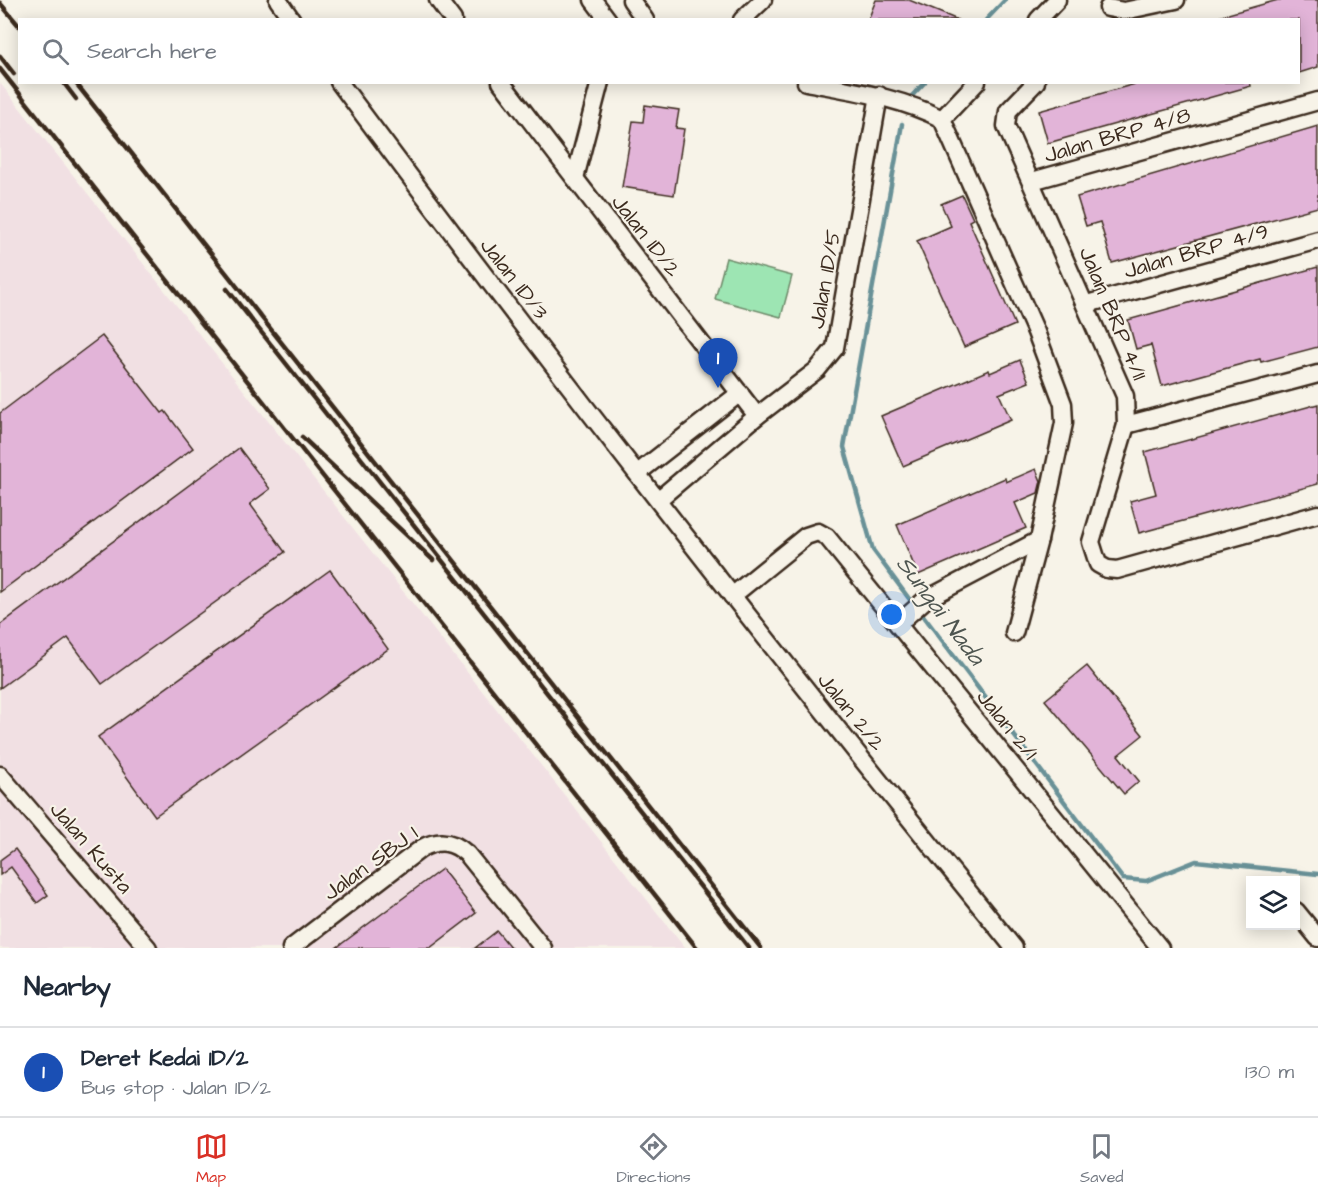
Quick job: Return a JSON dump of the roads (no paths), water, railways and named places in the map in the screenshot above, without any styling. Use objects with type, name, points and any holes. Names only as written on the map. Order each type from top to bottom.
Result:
[{"type":"street","points":[[278,0],[291,18]]},
{"type":"street","points":[[438,0],[452,18]]},
{"type":"street","points":[[594,0],[607,18]]},
{"type":"street","points":[[631,0],[644,18]]},
{"type":"street","points":[[744,18],[763,0]]},
{"type":"street","points":[[1040,18],[1057,0]]},
{"type":"street","points":[[1106,9],[1124,11],[1176,0]]},
{"type":"street","name":"Jalan 1D/3","points":[[340,84],[492,286],[659,499]]},
{"type":"street","name":"Jalan 1D/2","points":[[503,84],[757,416]]},
{"type":"street","points":[[575,178],[599,84]]},
{"type":"street","points":[[816,84],[879,96],[915,106],[942,119],[1036,332],[1063,404],[1064,423],[1039,540],[1014,633]]},
{"type":"street","points":[[942,119],[975,84]]},
{"type":"street","name":"Jalan BRP 4/11","points":[[1034,84],[1008,111],[1006,126],[1087,304],[1125,396],[1126,425],[1091,542],[1098,564],[1107,569],[1118,570],[1318,514]]},
{"type":"street","name":"Jalan 1D/5","points":[[659,499],[757,416],[817,370],[835,348],[879,96]]},
{"type":"street","name":"Jalan BRP 4/8","points":[[1032,181],[1318,101]]},
{"type":"street","name":"Jalan BRP 4/9","points":[[1087,304],[1318,240]]},
{"type":"street","points":[[1126,425],[1318,374]]},
{"type":"street","points":[[639,472],[740,393]]},
{"type":"street","name":"Jalan 2/2","points":[[659,499],[732,596],[1014,948]]},
{"type":"street","name":"Jalan 2/1","points":[[732,596],[806,536],[818,532],[828,537],[904,618],[1160,948]]},
{"type":"street","points":[[904,618],[925,600],[1039,540]]},
{"type":"street","name":"Jalan Kusta","points":[[0,775],[148,948]]},
{"type":"street","name":"Jalan SBJ 1","points":[[291,948],[422,848],[441,842],[460,847],[467,854],[543,948]]},
{"type":"street","points":[[1300,916],[1318,938]]},
{"type":"waterway","name":"Sungai Nada","points":[[988,18],[1005,0]]},
{"type":"waterway","name":"Sungai Nada","points":[[908,100],[923,84]]},
{"type":"waterway","name":"Sungai Nada","points":[[902,124],[844,447],[873,550],[913,604]]},
{"type":"waterway","name":"Sungai Nada","points":[[919,610],[1123,879],[1146,881],[1196,861],[1318,874]]},
{"type":"railway","points":[[0,3],[18,25]]},
{"type":"railway","points":[[0,56],[14,74]]},
{"type":"railway","points":[[0,69],[697,948]]},
{"type":"railway","points":[[65,84],[76,99]]},
{"type":"railway","points":[[77,84],[761,948]]},
{"type":"railway","points":[[227,289],[749,948]]},
{"type":"railway","points":[[302,437],[433,560]]},
{"type":"place","name":"Deret Kedai 1D/2","points":[[718,388]]}]
